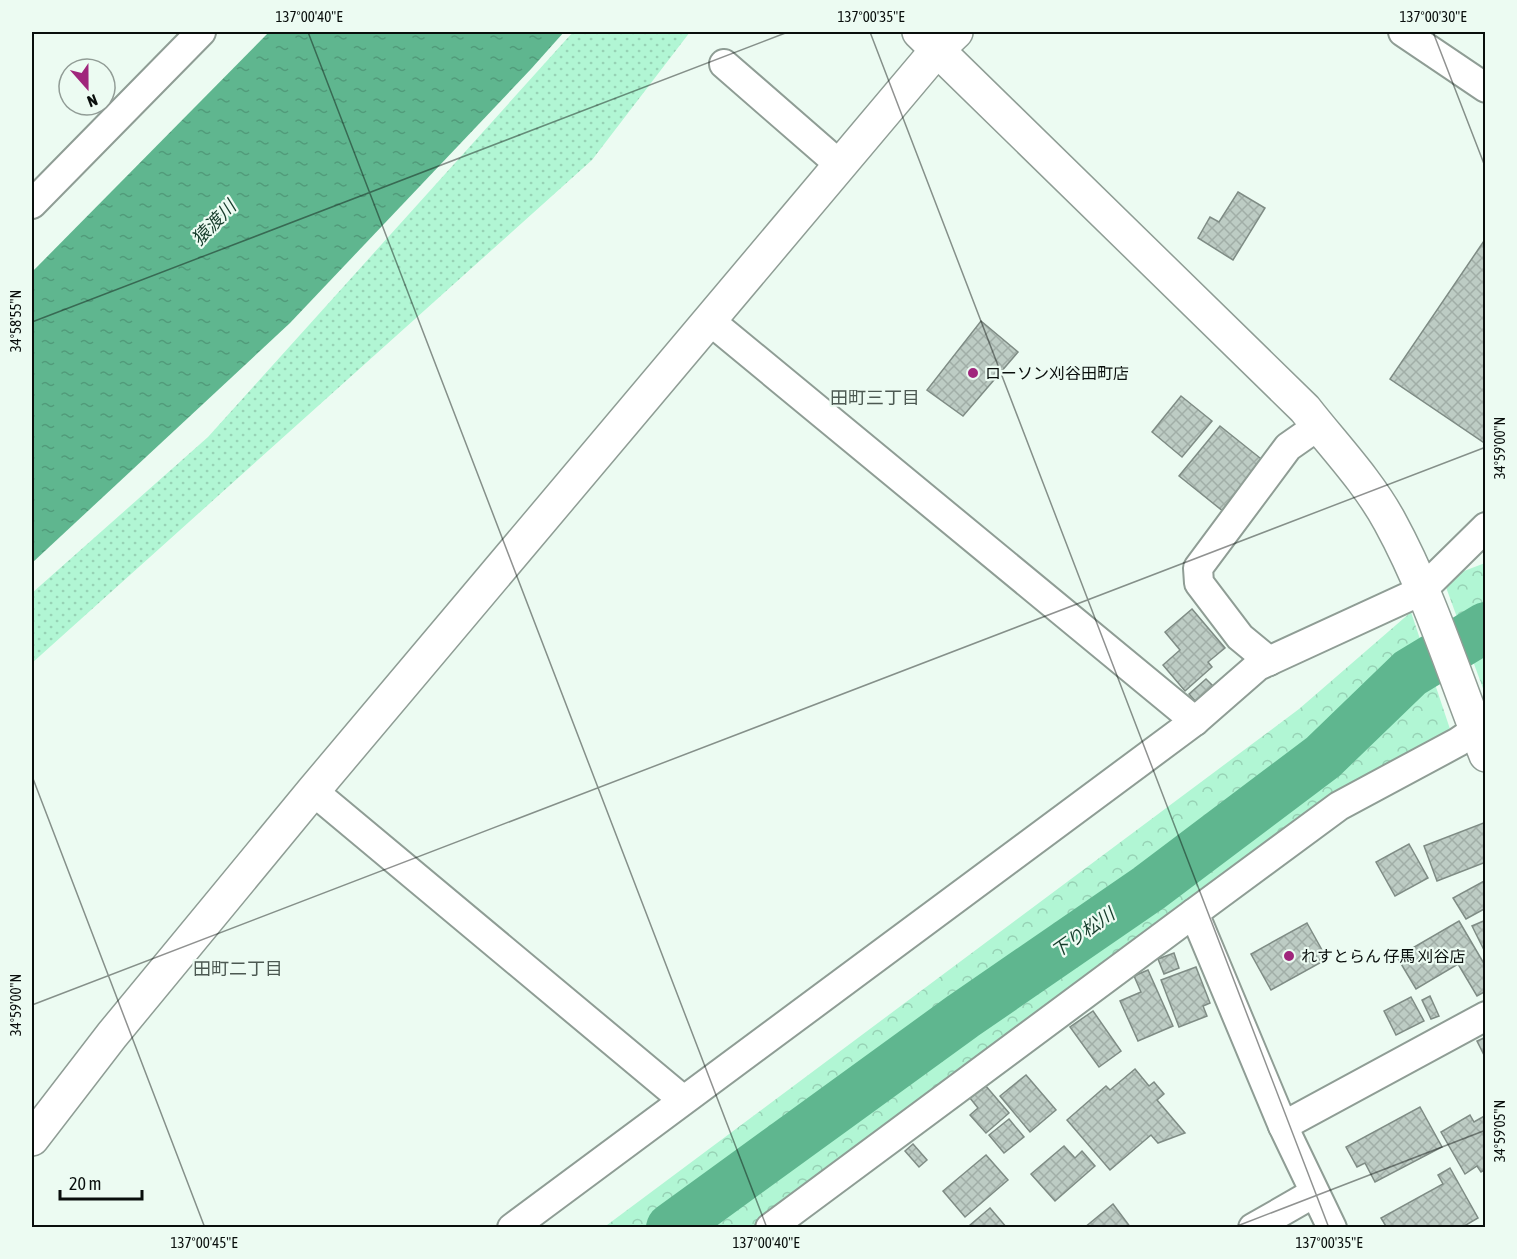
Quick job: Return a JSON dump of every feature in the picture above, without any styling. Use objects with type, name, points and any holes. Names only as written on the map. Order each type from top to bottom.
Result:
[{"type":"street","points":[[32,204],[201,32]]},
{"type":"street","points":[[1403,32],[1485,88]]},
{"type":"street","points":[[32,1139],[112,1035],[313,791],[840,165],[937,38],[1305,409],[1390,521],[1482,737],[1339,806],[770,1227]]},
{"type":"street","points":[[724,64],[840,165]]},
{"type":"street","points":[[709,320],[1195,721]]},
{"type":"street","points":[[1269,661],[1233,628],[1199,583],[1198,568],[1288,447],[1318,426]]},
{"type":"street","points":[[512,1227],[1195,721],[1258,666],[1423,596],[1485,527]]},
{"type":"street","points":[[313,791],[682,1099]]},
{"type":"street","points":[[1194,913],[1283,1126],[1332,1227]]},
{"type":"street","points":[[1283,1126],[1485,1016]]},
{"type":"street","points":[[1253,1227],[1314,1193]]},
{"type":"green space","points":[[573,32],[690,32],[592,160],[32,663],[32,593],[208,437]]},
{"type":"green space","points":[[1485,563],[1485,694],[1443,579]]},
{"type":"green space","points":[[1411,612],[1454,741],[770,1227],[603,1228],[1299,709]]},
{"type":"water","name":"猿渡川","points":[[269,32],[564,32],[290,323],[32,563],[32,272]]},
{"type":"building","points":[[1238,192],[1265,208],[1233,260],[1198,238],[1210,217],[1219,222]]},
{"type":"building","points":[[1486,238],[1486,444],[1390,379]]},
{"type":"building","points":[[981,321],[1018,352],[963,416],[927,390]]},
{"type":"building","points":[[1181,396],[1212,421],[1182,457],[1152,432]]},
{"type":"building","points":[[1220,426],[1265,462],[1224,512],[1179,476]]},
{"type":"building","points":[[1192,609],[1225,648],[1208,662],[1212,667],[1185,691],[1163,665],[1180,650],[1165,632]]},
{"type":"building","points":[[1206,679],[1214,687],[1196,702],[1189,694]]},
{"type":"building","points":[[1486,822],[1486,862],[1437,881],[1424,846]]},
{"type":"building","points":[[1409,844],[1428,878],[1395,896],[1376,862]]},
{"type":"building","points":[[1486,880],[1486,908],[1466,919],[1453,898]]},
{"type":"building","points":[[1486,920],[1486,954],[1472,926]]},
{"type":"building","points":[[1459,921],[1486,967],[1486,991],[1477,996],[1458,964],[1416,989],[1397,957]]},
{"type":"building","name":"れすとらん 仔馬 刈谷店","points":[[1307,923],[1327,959],[1271,990],[1251,954]]},
{"type":"building","points":[[1174,953],[1179,968],[1164,974],[1158,959]]},
{"type":"building","points":[[1196,967],[1210,1003],[1203,1006],[1207,1016],[1179,1027],[1161,980]]},
{"type":"building","points":[[1148,970],[1173,1026],[1138,1041],[1120,1001],[1141,992],[1134,976]]},
{"type":"building","points":[[1430,996],[1439,1016],[1431,1019],[1422,1000]]},
{"type":"building","points":[[1411,997],[1424,1021],[1396,1035],[1384,1011]]},
{"type":"building","points":[[1093,1011],[1121,1051],[1099,1067],[1070,1027]]},
{"type":"building","points":[[1486,1037],[1486,1059],[1477,1041]]},
{"type":"building","points":[[1135,1069],[1149,1086],[1154,1082],[1164,1094],[1157,1100],[1185,1133],[1158,1143],[1151,1135],[1110,1170],[1067,1120],[1106,1086],[1110,1090]]},
{"type":"building","points":[[1026,1075],[1056,1110],[1030,1132],[1000,1096]]},
{"type":"building","points":[[985,1085],[1009,1113],[986,1133],[970,1115],[978,1108],[970,1098]]},
{"type":"building","points":[[1420,1107],[1442,1147],[1375,1182],[1365,1163],[1357,1167],[1346,1147]]},
{"type":"building","points":[[1470,1115],[1474,1122],[1486,1115],[1486,1169],[1481,1172],[1477,1166],[1465,1174],[1441,1132]]},
{"type":"building","points":[[1009,1119],[1024,1137],[1004,1153],[989,1135]]},
{"type":"building","points":[[913,1144],[927,1160],[919,1167],[905,1151]]},
{"type":"building","points":[[1064,1146],[1075,1158],[1082,1151],[1095,1166],[1055,1201],[1031,1174]]},
{"type":"building","points":[[986,1155],[1008,1180],[965,1217],[943,1191]]},
{"type":"building","points":[[1450,1168],[1478,1218],[1461,1228],[1387,1228],[1381,1218],[1443,1184],[1438,1175]]},
{"type":"building","points":[[1113,1204],[1131,1228],[1084,1228]]},
{"type":"building","points":[[990,1208],[1007,1228],[970,1228],[969,1226]]},
{"type":"waterway","name":"下り松川","points":[[671,1228],[963,1016],[1149,888],[1323,757],[1410,673],[1486,627]]},
{"type":"place","name":"ローソン刈谷田町店","points":[[973,373]]},
{"type":"place","name":"れすとらん 仔馬 刈谷店","points":[[1289,956]]},
{"type":"district","name":"田町三丁目","points":[[875,398]]},
{"type":"district","name":"田町二丁目","points":[[238,969]]}]
